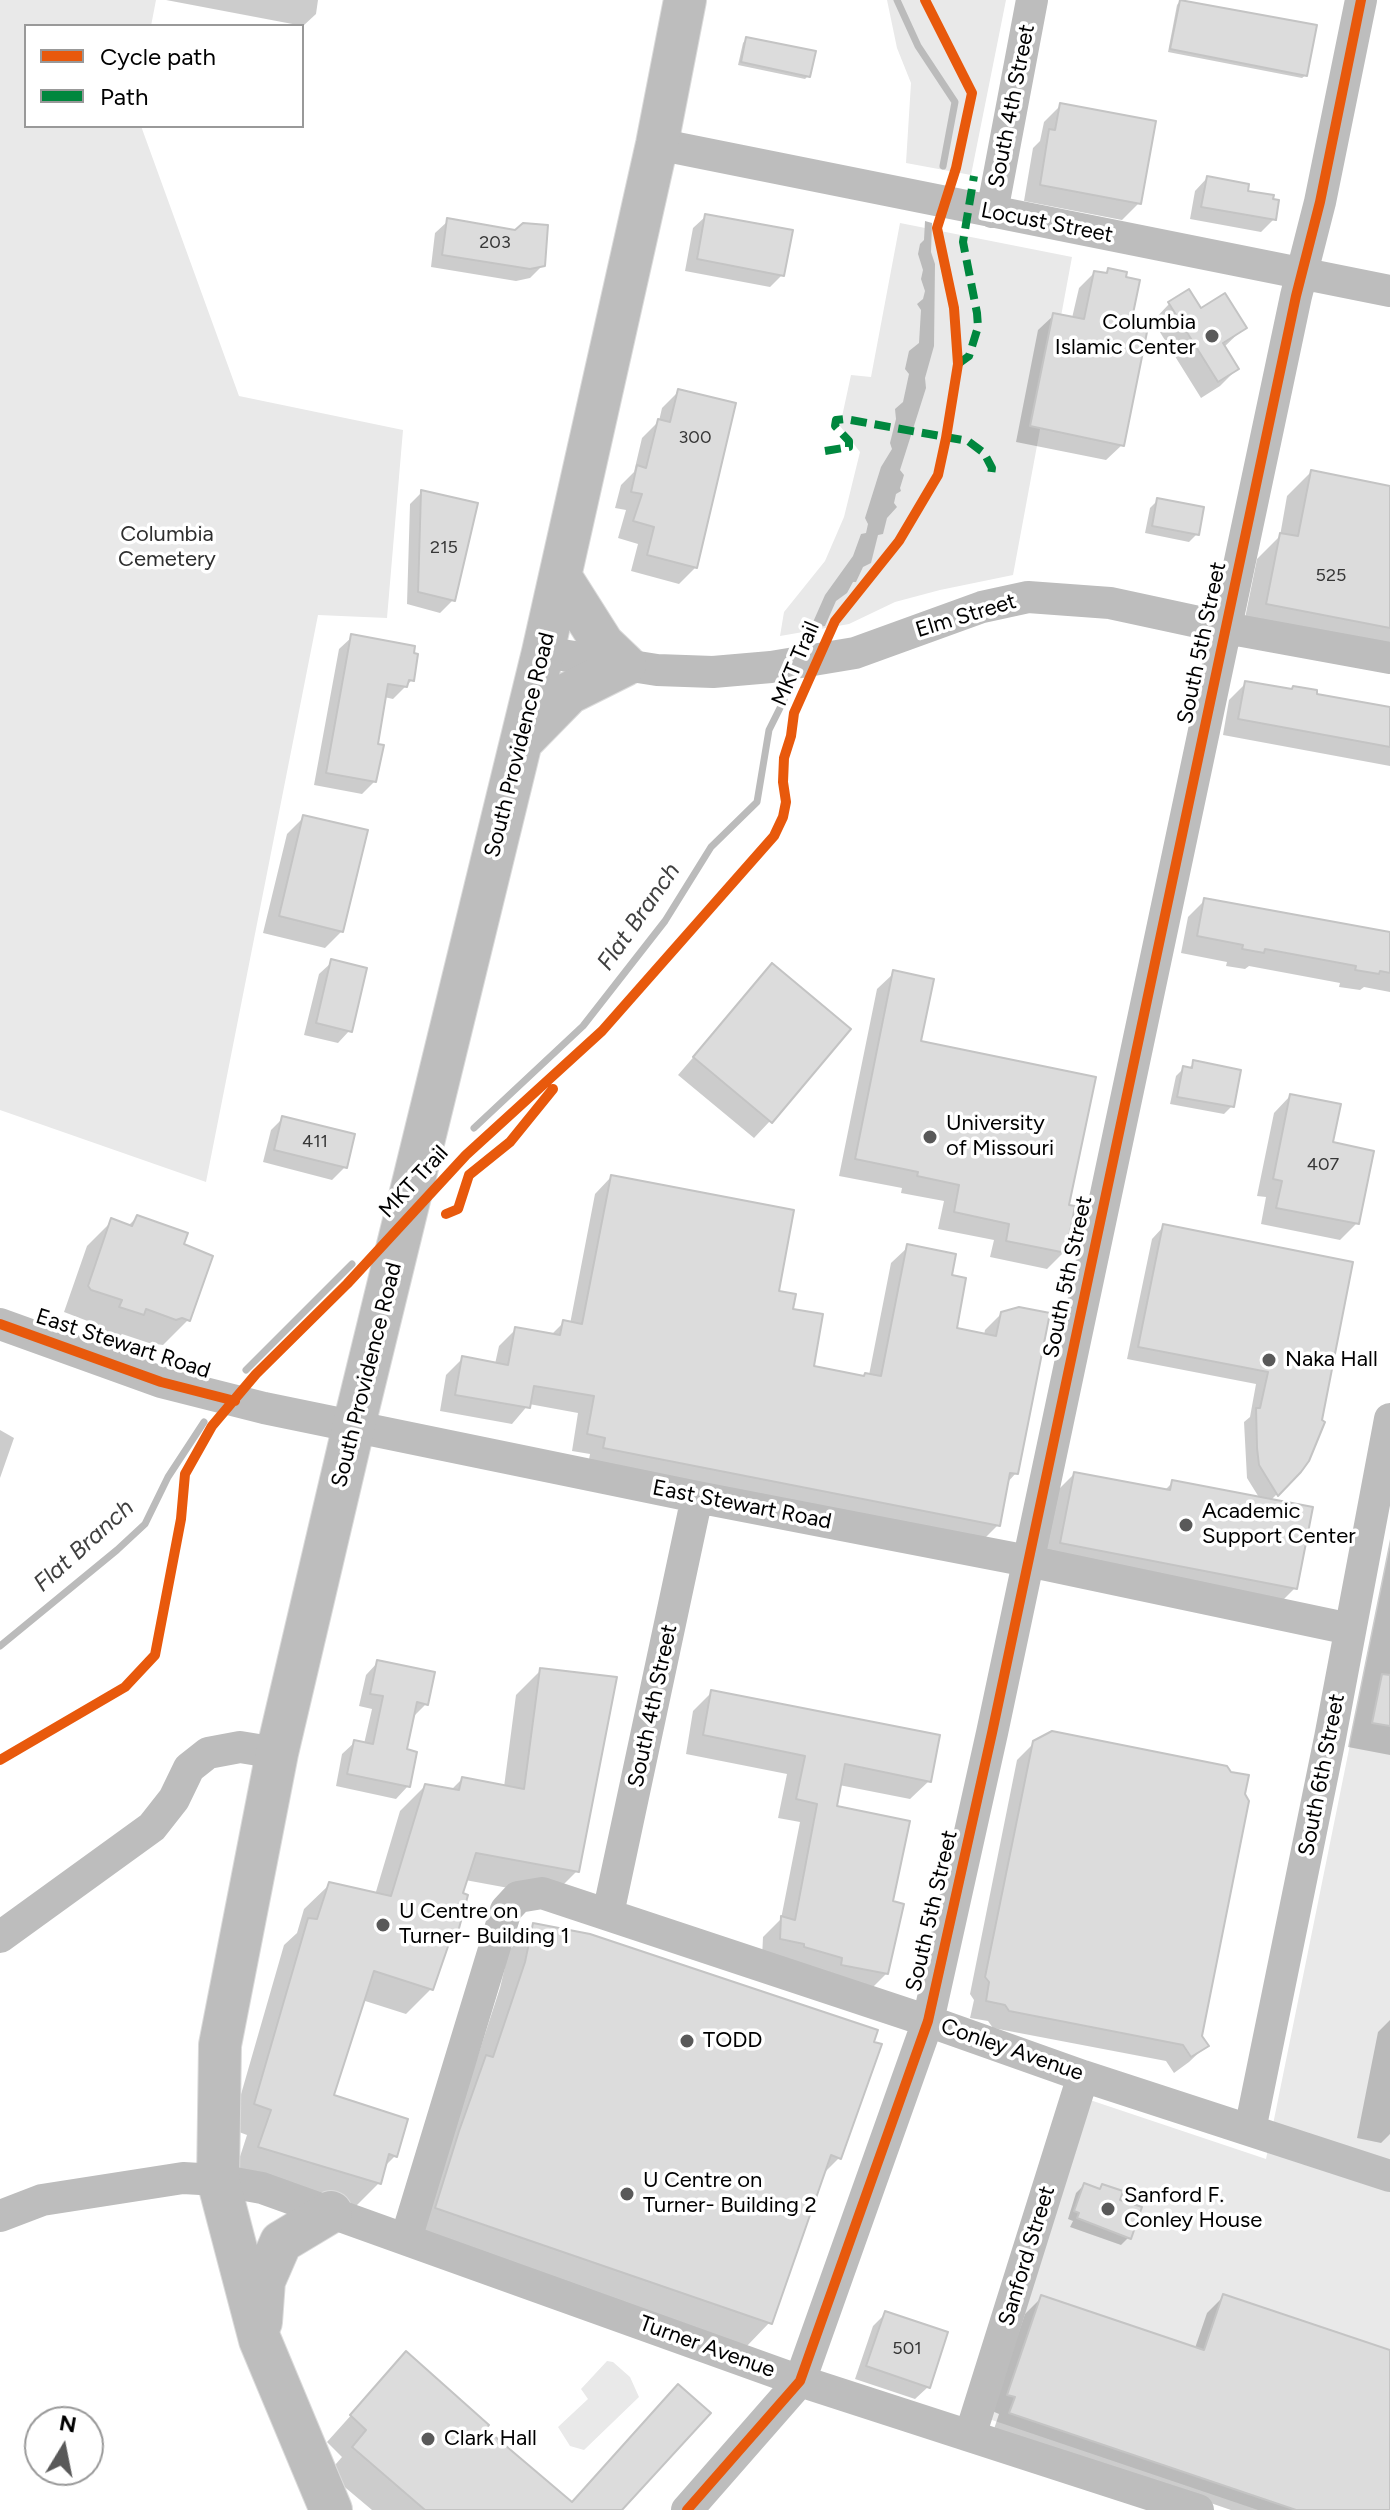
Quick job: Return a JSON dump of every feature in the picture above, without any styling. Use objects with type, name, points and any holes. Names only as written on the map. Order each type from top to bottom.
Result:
[{"type":"main road","name":"South Providence Road","points":[[331,2510],[260,2340],[218,2180],[220,2045],[277,1753],[543,652],[657,144],[685,0]]},
{"type":"main road","points":[[521,742],[569,693],[625,665],[603,644],[560,576]]},
{"type":"main road","points":[[260,2340],[264,2281],[281,2242],[331,2212]]},
{"type":"street","name":"South 4th Street","points":[[992,212],[1032,0]]},
{"type":"street","name":"South 5th Street","points":[[687,2510],[800,2381],[928,2021],[1361,0]]},
{"type":"street","name":"Locust Street","points":[[657,144],[1390,291]]},
{"type":"street","name":"Elm Street","points":[[543,652],[657,670],[713,672],[771,667],[855,653],[982,607],[1028,597],[1110,603],[1390,658]]},
{"type":"street","name":"East Stewart Road","points":[[0,1324],[161,1382],[264,1408],[1028,1561],[1350,1629]]},
{"type":"street","name":"South 6th Street","points":[[1250,2130],[1330,1738],[1390,1419]]},
{"type":"street","name":"South 4th Street","points":[[608,1914],[697,1497]]},
{"type":"street","points":[[0,1937],[152,1827],[174,1799],[189,1768],[208,1753],[240,1747],[277,1753]]},
{"type":"street","name":"Conley Avenue","points":[[406,2239],[506,1910],[518,1897],[542,1893],[1390,2176]]},
{"type":"street","name":"Sanford Street","points":[[970,2436],[1083,2076]]},
{"type":"street","name":"Turner Avenue","points":[[0,2216],[42,2200],[183,2178],[218,2180],[262,2188],[800,2381],[1198,2510]]},
{"type":"green space","name":"Columbia Cemetery","points":[[0,0],[156,0],[151,24],[24,24],[24,128],[142,128],[239,396],[403,430],[387,618],[318,615],[206,1182],[0,1110]]},
{"type":"green space","points":[[887,0],[1006,0],[971,175],[906,163],[911,83],[897,48]]},
{"type":"green space","points":[[900,223],[1072,257],[1013,575],[895,602],[849,624],[780,636],[784,612],[825,561],[844,517],[860,452],[840,426],[851,375],[871,377]]},
{"type":"green space","points":[[1390,1547],[1390,2510],[1258,2510],[986,2418],[1090,2100],[1266,2159]]},
{"type":"green space","points":[[607,2361],[613,2362],[630,2377],[639,2397],[584,2450],[570,2446],[558,2427],[588,2399],[581,2389]]},
{"type":"shaded area","points":[[925,221],[932,223],[931,252],[935,264],[934,346],[925,378],[926,388],[900,470],[904,475],[901,491],[896,494],[894,503],[897,507],[887,518],[883,534],[878,535],[871,563],[863,567],[856,582],[836,601],[825,626],[810,629],[825,595],[853,556],[861,534],[866,533],[868,524],[865,518],[881,467],[892,449],[890,443],[896,419],[895,409],[903,402],[909,374],[905,369],[909,351],[919,343],[921,310],[917,304],[923,299],[925,291],[918,254],[924,240]]},
{"type":"building","points":[[1180,0],[1317,25],[1307,76],[1170,49]]},
{"type":"building","points":[[746,37],[816,51],[810,77],[741,62]]},
{"type":"building","points":[[1060,103],[1156,121],[1141,204],[1040,185],[1049,129],[1055,130]]},
{"type":"building","points":[[1207,176],[1249,184],[1248,191],[1274,195],[1273,199],[1279,200],[1276,220],[1201,207]]},
{"type":"building","points":[[705,214],[793,230],[784,276],[697,259]]},
{"type":"building","points":[[447,218],[515,230],[523,223],[548,225],[545,266],[530,269],[442,255]]},
{"type":"building","points":[[1108,268],[1127,272],[1126,277],[1140,280],[1130,328],[1147,332],[1124,446],[1030,426],[1053,313],[1084,319],[1094,271],[1107,273]]},
{"type":"building","name":"Columbia Islamic Center","points":[[1189,289],[1201,308],[1225,293],[1247,328],[1223,343],[1239,369],[1218,382],[1168,302]]},
{"type":"building","points":[[678,389],[736,403],[697,568],[647,555],[654,527],[633,521],[642,494],[631,492],[637,465],[646,468],[658,419],[670,422]]},
{"type":"building","points":[[1311,470],[1390,486],[1390,628],[1266,604],[1280,533],[1298,536]]},
{"type":"building","points":[[421,490],[478,503],[455,601],[418,592]]},
{"type":"building","points":[[1157,498],[1204,507],[1199,535],[1152,526]]},
{"type":"building","points":[[351,634],[415,646],[414,653],[418,654],[414,681],[409,680],[407,687],[388,684],[378,744],[384,745],[376,782],[326,773]]},
{"type":"building","points":[[1245,681],[1317,690],[1317,694],[1390,707],[1390,747],[1238,719]]},
{"type":"building","points":[[303,815],[368,830],[343,932],[279,916]]},
{"type":"building","points":[[1204,898],[1390,932],[1390,973],[1355,970],[1356,966],[1265,949],[1264,953],[1242,949],[1243,945],[1197,936]]},
{"type":"building","points":[[331,959],[367,968],[352,1032],[316,1023]]},
{"type":"building","points":[[772,963],[851,1029],[772,1123],[693,1057]]},
{"type":"building","points":[[893,970],[934,979],[921,1041],[1096,1077],[1069,1205],[1075,1206],[1066,1253],[1006,1241],[1009,1224],[954,1212],[959,1185],[917,1176],[918,1172],[855,1159]]},
{"type":"building","points":[[1193,1060],[1241,1070],[1234,1107],[1177,1097],[1183,1066],[1192,1068]]},
{"type":"building","points":[[1290,1094],[1341,1104],[1333,1142],[1374,1151],[1359,1224],[1276,1208],[1282,1181],[1273,1179]]},
{"type":"building","points":[[282,1116],[355,1134],[347,1168],[274,1150]]},
{"type":"building","points":[[611,1175],[794,1210],[779,1291],[796,1294],[793,1309],[823,1314],[814,1366],[864,1376],[865,1373],[881,1376],[907,1244],[956,1254],[952,1275],[966,1278],[957,1328],[996,1336],[1001,1312],[1019,1307],[1050,1313],[1018,1474],[1010,1473],[1000,1526],[603,1448],[605,1438],[587,1434],[594,1396],[534,1386],[530,1408],[455,1395],[462,1356],[508,1365],[515,1327],[560,1335],[563,1320],[582,1324]]},
{"type":"building","points":[[137,1215],[188,1233],[184,1244],[213,1256],[190,1321],[182,1318],[176,1320],[146,1309],[144,1315],[119,1307],[122,1300],[91,1290],[88,1286],[111,1218],[132,1226]]},
{"type":"building","name":"Naka Hall","points":[[1163,1224],[1353,1262],[1322,1420],[1325,1422],[1309,1461],[1278,1496],[1259,1465],[1257,1448],[1256,1408],[1260,1408],[1268,1372],[1138,1347]]},
{"type":"building","name":"Academic Support Center","points":[[1074,1472],[1170,1490],[1172,1480],[1313,1507],[1297,1589],[1060,1543]]},
{"type":"building","points":[[377,1660],[435,1672],[428,1705],[417,1702],[407,1749],[417,1752],[410,1787],[347,1774],[354,1740],[373,1744],[383,1696],[370,1694]]},
{"type":"building","name":"U Centre on Turner- Building 1","points":[[540,1668],[617,1677],[579,1872],[476,1853],[463,1893],[468,1895],[458,1932],[453,1932],[433,1990],[374,1971],[334,2095],[408,2119],[397,2157],[389,2154],[381,2184],[258,2147],[271,2110],[254,2104],[308,1918],[317,1919],[329,1882],[391,1896],[425,1784],[459,1790],[462,1777],[524,1789]]},
{"type":"building","points":[[1382,1674],[1390,1675],[1390,1726],[1372,1723]]},
{"type":"building","points":[[711,1690],[940,1735],[931,1782],[845,1764],[837,1806],[910,1821],[893,1901],[904,1904],[888,1974],[841,1965],[842,1958],[780,1939],[781,1916],[795,1920],[817,1804],[796,1799],[805,1756],[703,1735]]},
{"type":"building","points":[[1052,1731],[1227,1766],[1231,1772],[1249,1775],[1245,1794],[1249,1801],[1202,2036],[1209,2046],[1191,2057],[1183,2045],[1009,2011],[1005,2005],[986,2001],[989,1982],[985,1977],[1033,1741]]},
{"type":"building","points":[[533,1923],[590,1934],[878,2030],[874,2042],[882,2044],[841,2159],[831,2155],[772,2324],[435,2208],[486,2055],[493,2057],[525,1962]]},
{"type":"building","name":"Sanford F. Conley House","points":[[1084,2183],[1100,2189],[1102,2184],[1123,2191],[1120,2200],[1142,2207],[1131,2239],[1077,2218],[1079,2213],[1074,2211]]},
{"type":"building","points":[[1223,2294],[1390,2350],[1390,2510],[1296,2510],[1009,2413],[1015,2397],[1007,2395],[1041,2295],[1204,2350]]},
{"type":"building","points":[[885,2311],[948,2332],[930,2388],[866,2366]]},
{"type":"building","name":"Clark Hall","points":[[406,2351],[489,2425],[486,2429],[572,2502],[678,2384],[711,2413],[622,2510],[425,2510],[352,2447],[366,2430],[350,2415]]},
{"type":"waterway","name":"Flat Branch","points":[[897,0],[918,46],[955,102],[943,166]]},
{"type":"waterway","name":"Flat Branch","points":[[474,1128],[583,1026],[665,921],[711,847],[757,802],[769,730],[784,700]]},
{"type":"waterway","name":"Flat Branch","points":[[246,1370],[352,1264]]},
{"type":"waterway","name":"Flat Branch","points":[[0,1646],[145,1524],[168,1477],[204,1422]]},
{"type":"marked path","points":[[958,364],[969,356],[978,327],[963,242],[974,176]]},
{"type":"marked path","points":[[825,451],[849,447],[849,441],[835,426],[836,420],[845,419],[968,441],[984,453],[992,468],[991,475]]},
{"type":"cycle path","name":"MKT Trail","points":[[0,1760],[125,1687],[155,1655],[181,1519],[185,1474],[212,1426],[256,1374],[347,1284],[466,1155],[602,1031],[774,836],[786,802],[784,758],[794,713],[835,621],[899,541],[938,475],[946,438],[958,364],[954,308],[937,228],[956,168],[972,93],[925,0]]},
{"type":"cycle path","points":[[687,2510],[800,2381],[928,2021],[1361,0]]},
{"type":"cycle path","points":[[446,1214],[458,1209],[469,1175],[510,1142],[553,1089]]},
{"type":"cycle path","points":[[0,1324],[161,1382],[235,1401]]},
{"type":"place","name":"Columbia Islamic Center","points":[[1212,336]]},
{"type":"place","name":"University of Missouri","points":[[930,1137]]},
{"type":"place","name":"Naka Hall","points":[[1269,1360]]},
{"type":"place","name":"Academic Support Center","points":[[1186,1525]]},
{"type":"place","name":"U Centre on Turner- Building 1","points":[[383,1925]]},
{"type":"place","name":"TODD","points":[[687,2041]]},
{"type":"place","name":"U Centre on Turner- Building 2","points":[[627,2194]]},
{"type":"place","name":"Sanford F. Conley House","points":[[1108,2209]]},
{"type":"place","name":"Clark Hall","points":[[428,2439]]}]
